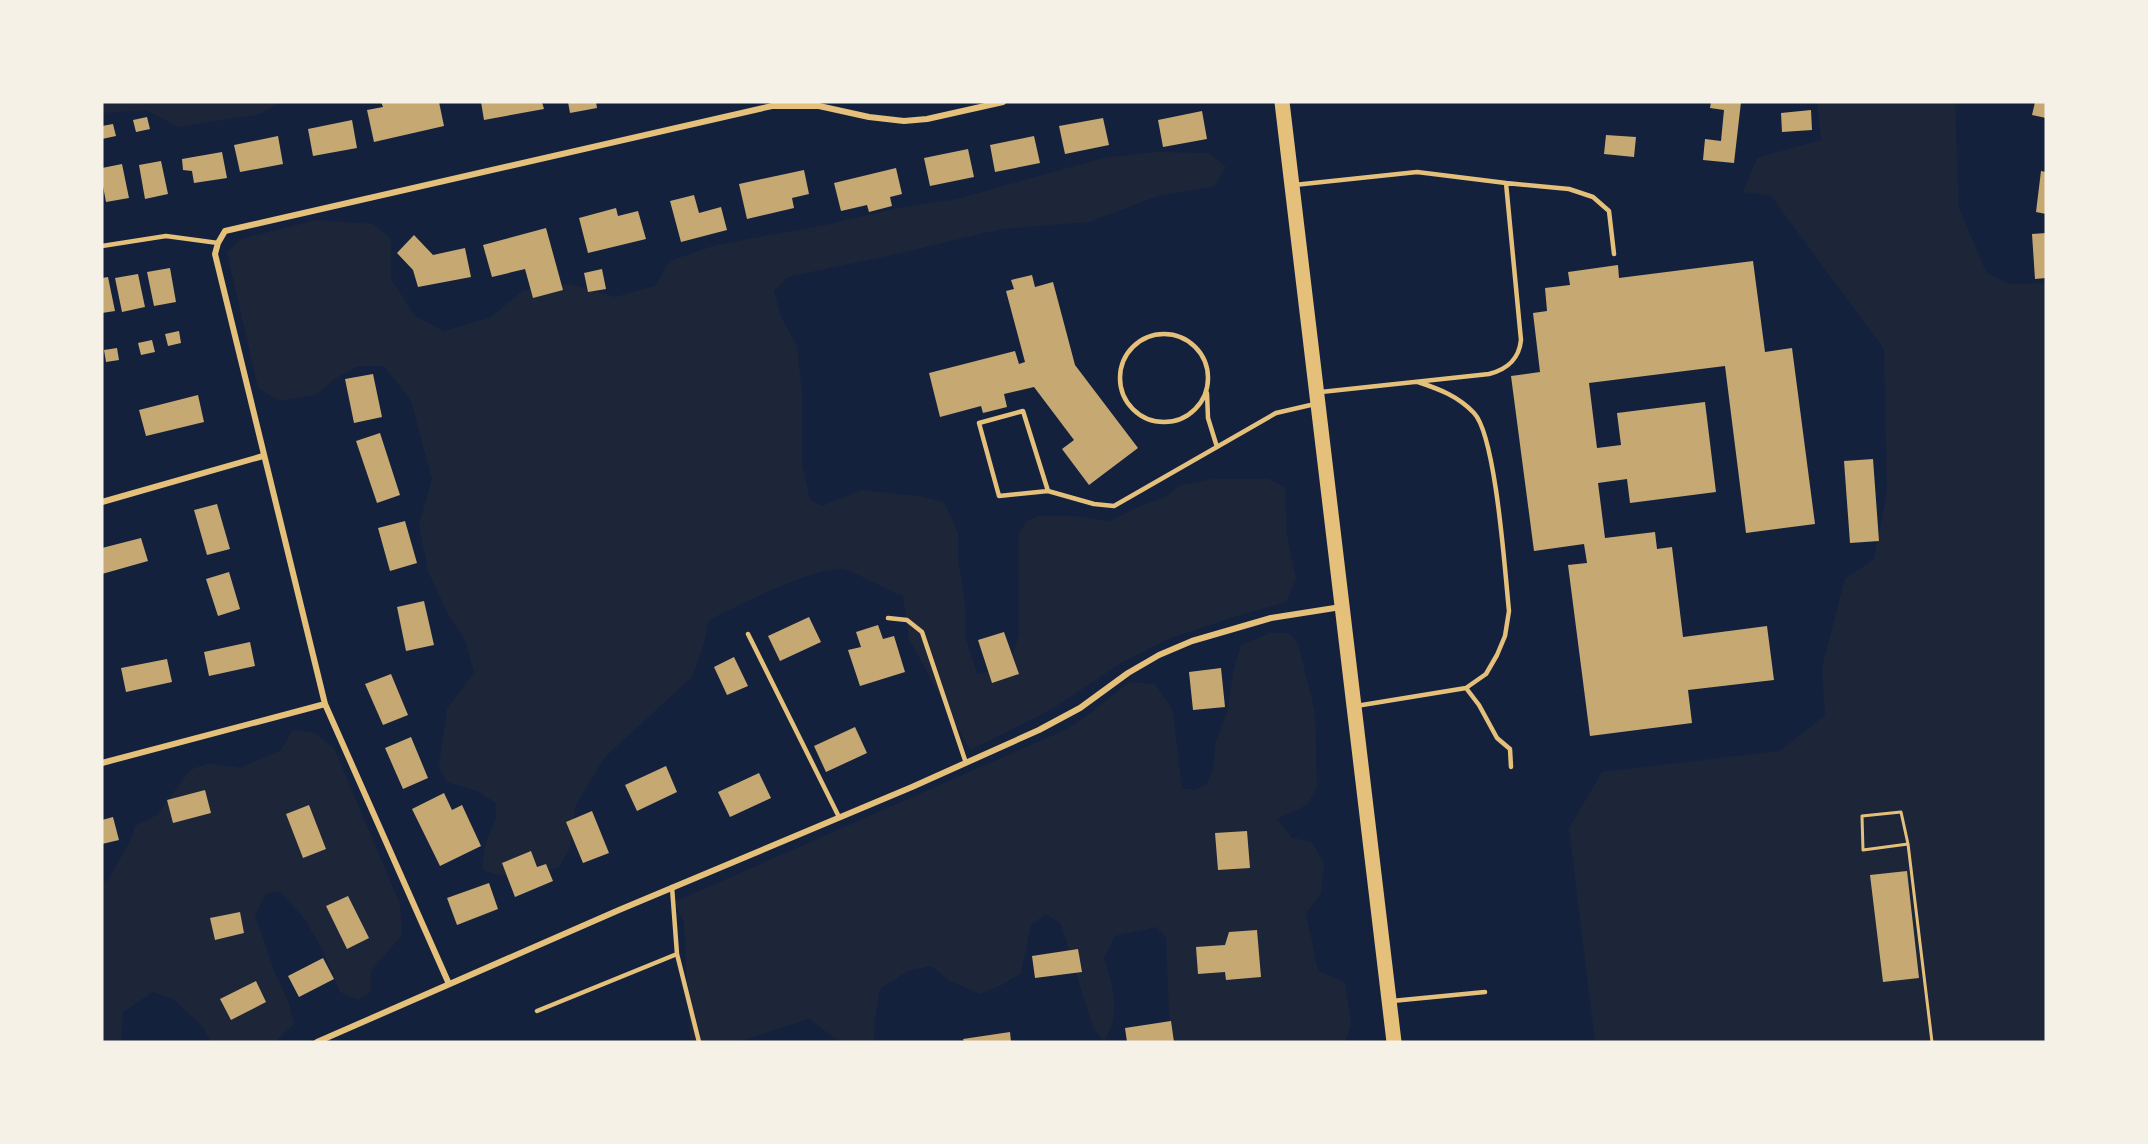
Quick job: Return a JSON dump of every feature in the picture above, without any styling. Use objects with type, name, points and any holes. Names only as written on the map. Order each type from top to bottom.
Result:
[{"type":"main road","points":[[1282,102],[1394,1042]]},
{"type":"street","points":[[449,984],[325,704],[215,254],[225,231],[772,106],[819,106],[869,117],[904,121],[927,119],[1003,102]]},
{"type":"street","points":[[102,502],[263,456]]},
{"type":"street","points":[[317,1042],[672,887],[966,763],[1049,725],[1080,708],[1128,673],[1159,655],[1192,641],[1271,618],[1342,607]]},
{"type":"street","points":[[102,764],[325,704]]},
{"type":"lane","points":[[1292,185],[1417,172],[1569,189],[1593,197],[1609,211],[1614,254]]},
{"type":"lane","points":[[1048,491],[1023,411],[979,423],[999,496],[1048,491],[1094,504],[1114,506],[1276,413],[1317,398],[1416,382],[1489,375],[1501,371],[1520,352],[1521,339],[1506,183]]},
{"type":"lane","points":[[102,246],[165,236],[218,243]]},
{"type":"lane","points":[[1207,390],[1201,404],[1191,414],[1178,420],[1163,422],[1149,420],[1137,413],[1127,402],[1121,389],[1120,375],[1123,361],[1131,348],[1142,339],[1156,334],[1172,334],[1186,339],[1197,348],[1206,361],[1209,375],[1208,418],[1217,447]]},
{"type":"lane","points":[[1354,706],[1466,688],[1486,674],[1505,636],[1509,611],[1491,454],[1476,414],[1447,392],[1416,382]]},
{"type":"lane","points":[[888,618],[907,620],[922,632],[966,763]]},
{"type":"lane","points":[[748,634],[839,817]]},
{"type":"lane","points":[[1466,688],[1479,705],[1497,738],[1510,749],[1511,767]]},
{"type":"lane","points":[[672,887],[677,954],[697,1042]]},
{"type":"lane","points":[[537,1011],[677,954]]},
{"type":"lane","points":[[1389,1002],[1485,992]]},
{"type":"path","points":[[1908,844],[1863,850],[1862,816],[1900,812],[1908,844],[1932,1042]]},
{"type":"shaded area","points":[[102,102],[280,102],[260,114],[178,127],[146,110],[102,113]]},
{"type":"shaded area","points":[[1817,102],[1955,102],[1959,208],[1986,272],[2009,284],[2046,283],[2046,1042],[1595,1042],[1569,828],[1602,772],[1780,751],[1825,715],[1822,667],[1845,579],[1874,559],[1887,490],[1884,349],[1771,196],[1743,192],[1757,158],[1821,140]]},
{"type":"shaded area","points":[[1156,152],[1209,153],[1226,167],[1215,186],[1158,196],[1089,222],[1001,229],[788,277],[774,291],[781,317],[797,346],[802,392],[802,463],[810,500],[822,506],[862,490],[917,496],[944,502],[958,533],[958,558],[965,606],[966,639],[977,674],[1008,668],[1019,635],[1018,536],[1026,521],[1038,516],[1072,516],[1110,521],[1165,497],[1181,485],[1212,479],[1268,479],[1285,487],[1287,535],[1296,579],[1286,602],[1166,640],[1121,663],[1052,709],[970,750],[909,639],[903,596],[843,569],[812,574],[775,588],[709,620],[692,677],[605,757],[576,804],[570,848],[559,867],[520,876],[502,876],[482,869],[486,842],[496,819],[496,803],[477,791],[447,782],[439,766],[447,709],[474,672],[465,640],[448,614],[428,571],[419,525],[432,479],[411,401],[384,366],[358,366],[333,380],[316,395],[279,401],[258,388],[227,252],[241,239],[316,220],[373,224],[391,239],[391,279],[415,316],[444,331],[489,318],[524,290],[570,284],[615,297],[655,286],[670,261],[716,245],[825,225],[898,208],[957,199],[1103,158]]},
{"type":"shaded area","points":[[1270,633],[1289,633],[1298,644],[1315,712],[1317,787],[1307,805],[1277,819],[1292,838],[1312,842],[1324,863],[1321,893],[1306,913],[1318,971],[1345,982],[1351,1025],[1345,1042],[1170,1042],[1166,937],[1156,927],[1115,936],[1104,958],[1113,990],[1114,1010],[1110,1031],[1104,1041],[1093,1027],[1061,924],[1046,914],[1031,925],[1021,973],[1004,984],[980,994],[950,981],[931,966],[908,971],[880,989],[874,1042],[840,1042],[809,1019],[737,1042],[690,1041],[684,922],[674,902],[1067,729],[1129,682],[1155,684],[1173,711],[1182,788],[1195,790],[1207,784],[1213,768],[1216,741],[1228,710],[1233,672],[1241,645]]},
{"type":"shaded area","points":[[293,730],[314,733],[334,748],[400,904],[402,935],[371,971],[371,992],[358,1000],[340,992],[321,947],[304,918],[279,891],[266,894],[255,915],[275,973],[289,1003],[294,1024],[275,1042],[211,1042],[202,1026],[173,999],[153,992],[123,1012],[121,1042],[102,1042],[102,882],[108,880],[129,843],[135,826],[157,815],[190,770],[209,763],[240,768],[281,750]]},
{"type":"building","points":[[381,102],[439,102],[444,126],[374,142],[367,110],[383,107]]},
{"type":"building","points":[[481,102],[542,102],[544,109],[484,120]]},
{"type":"building","points":[[568,102],[596,102],[597,108],[570,113]]},
{"type":"building","points":[[1711,102],[1741,102],[1734,163],[1703,160],[1705,139],[1721,141],[1724,110],[1710,108]]},
{"type":"building","points":[[2035,102],[2046,102],[2046,118],[2032,115]]},
{"type":"building","points":[[1811,110],[1812,130],[1782,132],[1781,113]]},
{"type":"building","points":[[1202,111],[1207,139],[1163,147],[1158,120]]},
{"type":"building","points":[[147,117],[150,129],[136,132],[133,120]]},
{"type":"building","points":[[1103,118],[1109,145],[1065,154],[1059,126]]},
{"type":"building","points":[[352,120],[357,148],[313,156],[308,129]]},
{"type":"building","points":[[113,124],[116,136],[102,139],[102,126]]},
{"type":"building","points":[[1606,135],[1636,137],[1634,157],[1604,154]]},
{"type":"building","points":[[278,136],[283,164],[240,172],[234,145]]},
{"type":"building","points":[[1034,136],[1040,163],[995,172],[990,145]]},
{"type":"building","points":[[968,149],[974,177],[930,186],[924,158]]},
{"type":"building","points":[[222,152],[227,178],[194,183],[192,171],[183,170],[182,159]]},
{"type":"building","points":[[161,161],[168,194],[145,199],[139,165]]},
{"type":"building","points":[[122,164],[129,198],[106,202],[102,168]]},
{"type":"building","points":[[896,168],[902,194],[890,197],[892,206],[869,212],[867,205],[841,211],[834,183]]},
{"type":"building","points":[[804,170],[809,194],[792,198],[794,208],[747,219],[739,184]]},
{"type":"building","points":[[2041,171],[2046,172],[2046,214],[2036,212]]},
{"type":"building","points":[[694,195],[699,213],[721,207],[727,230],[681,242],[670,201]]},
{"type":"building","points":[[616,208],[618,216],[638,211],[646,239],[588,253],[579,218]]},
{"type":"building","points":[[546,228],[563,290],[533,298],[525,269],[492,277],[483,245]]},
{"type":"building","points":[[2046,233],[2046,278],[2035,279],[2032,234]]},
{"type":"building","points":[[414,235],[433,255],[465,248],[471,277],[418,287],[413,270],[397,253]]},
{"type":"building","points":[[1753,261],[1765,352],[1792,348],[1815,524],[1746,533],[1725,366],[1589,383],[1597,448],[1621,445],[1617,413],[1705,402],[1716,492],[1630,503],[1627,479],[1598,483],[1605,538],[1655,532],[1657,549],[1672,547],[1683,637],[1767,626],[1774,680],[1688,690],[1692,723],[1590,736],[1568,565],[1587,563],[1584,544],[1534,551],[1511,376],[1540,372],[1533,313],[1547,311],[1545,288],[1570,285],[1568,272],[1618,265],[1619,278]]},
{"type":"building","points":[[170,268],[176,302],[154,306],[147,272]]},
{"type":"building","points":[[602,269],[606,289],[588,292],[584,273]]},
{"type":"building","points":[[138,274],[145,307],[122,312],[115,278]]},
{"type":"building","points":[[1032,275],[1035,287],[1053,282],[1075,365],[1138,448],[1089,485],[1062,449],[1074,440],[1034,387],[1004,394],[1007,407],[983,413],[981,406],[940,417],[929,373],[1015,351],[1019,364],[1025,362],[1006,291],[1014,289],[1011,280]]},
{"type":"building","points":[[108,277],[115,311],[102,313],[102,278]]},
{"type":"building","points":[[179,331],[181,343],[168,346],[165,334]]},
{"type":"building","points":[[152,340],[155,352],[141,355],[138,343]]},
{"type":"building","points":[[117,348],[119,360],[106,362],[104,350]]},
{"type":"building","points":[[373,374],[382,417],[354,423],[345,379]]},
{"type":"building","points":[[198,395],[204,422],[146,436],[139,410]]},
{"type":"building","points":[[380,433],[400,495],[377,503],[356,441]]},
{"type":"building","points":[[1873,459],[1879,541],[1850,543],[1844,461]]},
{"type":"building","points":[[217,504],[230,549],[207,555],[194,510]]},
{"type":"building","points":[[405,521],[417,563],[390,571],[378,528]]},
{"type":"building","points":[[141,538],[148,561],[102,574],[102,548]]},
{"type":"building","points":[[229,572],[240,609],[218,616],[206,579]]},
{"type":"building","points":[[424,601],[434,645],[406,651],[397,607]]},
{"type":"building","points":[[809,617],[821,642],[780,661],[768,636]]},
{"type":"building","points":[[878,625],[883,639],[894,636],[905,672],[860,686],[848,650],[861,647],[856,632]]},
{"type":"building","points":[[1004,632],[1019,674],[992,683],[978,640]]},
{"type":"building","points":[[250,642],[255,666],[209,676],[204,652]]},
{"type":"building","points":[[734,657],[748,686],[727,695],[714,667]]},
{"type":"building","points":[[167,659],[172,682],[126,692],[121,668]]},
{"type":"building","points":[[1221,668],[1225,707],[1193,710],[1189,672]]},
{"type":"building","points":[[391,674],[408,715],[383,725],[365,684]]},
{"type":"building","points":[[855,727],[867,753],[826,772],[814,746]]},
{"type":"building","points":[[411,737],[428,778],[403,789],[385,748]]},
{"type":"building","points":[[666,766],[677,792],[637,811],[625,785]]},
{"type":"building","points":[[759,773],[771,798],[730,817],[718,792]]},
{"type":"building","points":[[205,790],[211,813],[173,823],[167,800]]},
{"type":"building","points":[[444,793],[452,810],[462,805],[481,846],[440,866],[412,809]]},
{"type":"building","points":[[309,805],[326,849],[303,858],[286,814]]},
{"type":"building","points":[[592,811],[609,853],[583,863],[566,822]]},
{"type":"building","points":[[113,817],[119,840],[102,844],[102,820]]},
{"type":"building","points":[[1247,831],[1250,868],[1218,870],[1215,833]]},
{"type":"building","points":[[531,851],[537,867],[546,864],[553,881],[515,897],[502,863]]},
{"type":"building","points":[[1907,871],[1919,978],[1883,982],[1870,875]]},
{"type":"building","points":[[489,883],[498,909],[457,925],[447,898]]},
{"type":"building","points":[[348,896],[369,938],[347,949],[326,906]]},
{"type":"building","points":[[240,912],[244,933],[215,940],[210,918]]},
{"type":"building","points":[[1257,930],[1261,977],[1226,980],[1225,972],[1198,974],[1196,947],[1225,945],[1229,932]]},
{"type":"building","points":[[1078,949],[1082,972],[1035,978],[1032,956]]},
{"type":"building","points":[[323,958],[334,979],[299,997],[288,976]]},
{"type":"building","points":[[256,981],[266,1002],[231,1020],[220,999]]},
{"type":"building","points":[[1171,1021],[1174,1042],[1127,1042],[1125,1028]]},
{"type":"building","points":[[1010,1032],[1011,1042],[964,1042],[963,1039]]}]
